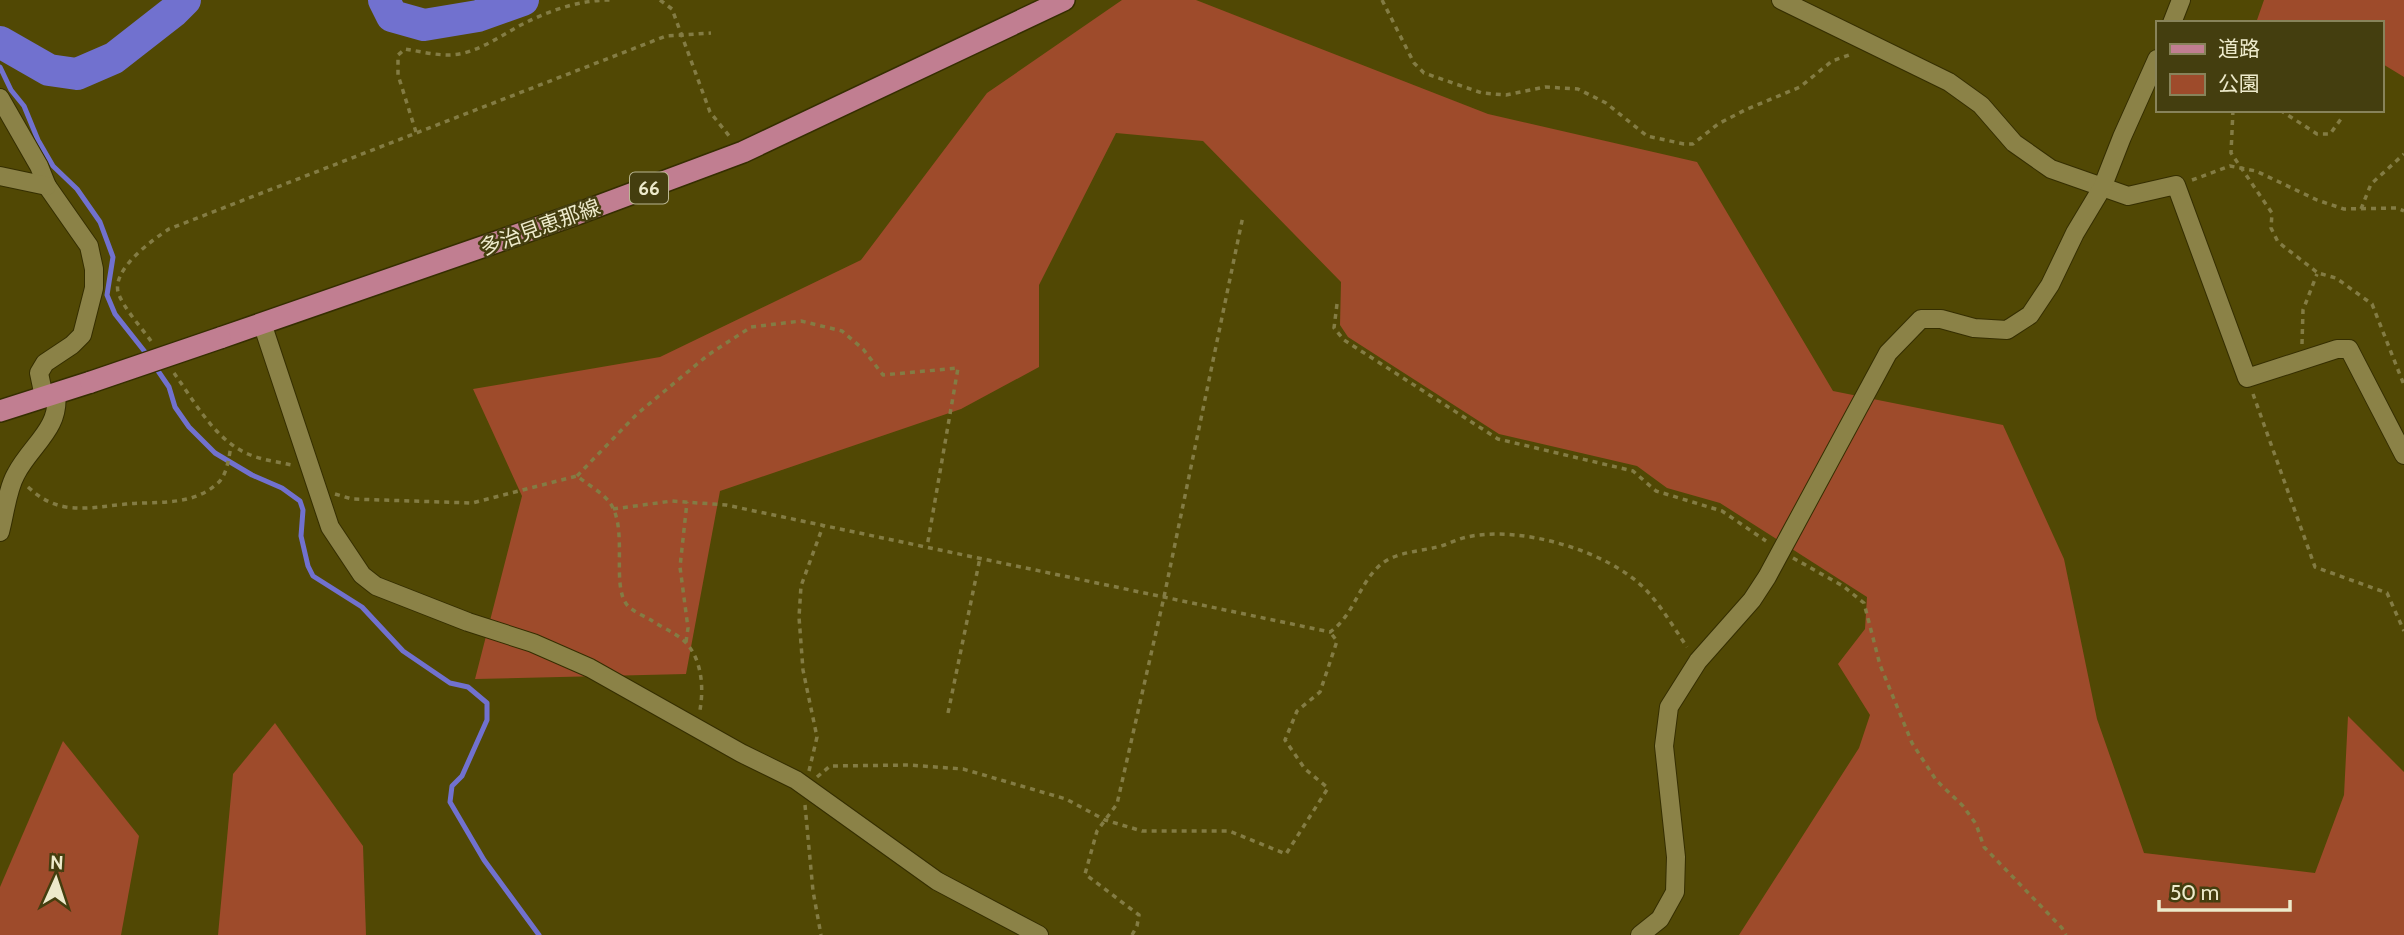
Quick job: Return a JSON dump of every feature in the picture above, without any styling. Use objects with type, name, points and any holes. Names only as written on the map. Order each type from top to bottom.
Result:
[{"type":"main road","name":"多治見恵那線","points":[[0,411],[577,214],[743,152],[1064,0]]},
{"type":"street","points":[[1781,0],[1950,82],[1981,105],[2014,143],[2051,169],[2128,196],[2176,185],[2247,379],[2337,349],[2349,349],[2404,455]]},
{"type":"street","points":[[2173,21],[2181,0]]},
{"type":"street","points":[[1640,935],[1660,919],[1675,892],[1676,857],[1664,746],[1669,707],[1698,661],[1752,600],[1888,353],[1922,319],[1941,319],[1974,328],[2007,330],[2031,315],[2102,188],[2156,61]]},
{"type":"street","points":[[0,97],[39,166],[47,186],[89,246],[94,288],[82,335],[45,363],[39,373],[58,408],[53,421],[15,475],[0,532]]},
{"type":"street","points":[[0,176],[47,186]]},
{"type":"street","points":[[262,323],[330,527],[362,575],[376,586],[468,622],[533,643],[590,668],[808,789],[937,881],[1040,935]]},
{"type":"path","points":[[416,132],[398,75],[398,55],[405,49],[444,55],[463,53],[562,8],[593,0],[610,0]]},
{"type":"path","points":[[660,0],[672,9],[710,112],[743,152]]},
{"type":"path","points":[[1381,0],[1414,64],[1424,73],[1482,93],[1506,95],[1545,87],[1578,89],[1606,103],[1647,136],[1684,144],[1693,144],[1718,124],[1801,87],[1832,61],[1853,54],[1882,51]]},
{"type":"path","points":[[159,351],[120,297],[116,284],[137,254],[169,229],[666,36],[711,33]]},
{"type":"path","points":[[2233,112],[2231,153],[2272,213],[2271,228],[2278,242],[2318,273],[2336,278],[2372,304],[2404,385]]},
{"type":"path","points":[[2283,112],[2317,134],[2330,134],[2341,119]]},
{"type":"path","points":[[2361,209],[2371,184],[2404,154]]},
{"type":"path","points":[[2176,185],[2230,166],[2240,167],[2256,171],[2317,200],[2344,209],[2397,208],[2404,211]]},
{"type":"path","points":[[1132,935],[1139,915],[1085,874],[1097,831],[1117,804],[1164,597],[1243,216]]},
{"type":"path","points":[[2306,359],[2303,348],[2303,310],[2318,273]]},
{"type":"path","points":[[1337,304],[1334,328],[1343,341],[1498,439],[1633,471],[1656,491],[1722,511],[1781,551],[1843,586],[1864,603],[1880,664],[1912,743],[1936,780],[1963,806],[1976,824],[1984,847],[2066,935]]},
{"type":"path","points":[[174,373],[205,416],[232,445],[248,454],[291,464],[313,475],[334,494],[352,499],[472,503],[577,476],[638,414],[708,355],[751,327],[802,321],[842,331],[863,349],[883,375],[958,368],[927,547]]},
{"type":"path","points":[[2247,379],[2315,566],[2387,593],[2404,631]]},
{"type":"path","points":[[15,475],[43,500],[65,507],[96,509],[126,504],[171,504],[204,492],[221,481],[232,445]]},
{"type":"path","points":[[577,476],[610,503],[613,509],[621,564],[619,589],[628,606],[685,644],[694,657],[703,682],[696,728]]},
{"type":"path","points":[[613,509],[672,501],[726,505],[1330,632],[1337,641],[1320,692],[1297,711],[1285,740],[1306,769],[1328,788],[1286,854],[1229,831],[1142,831],[1105,820],[1066,799],[963,769],[908,765],[830,766],[808,789]]},
{"type":"path","points":[[685,644],[688,628],[680,567],[687,502]]},
{"type":"path","points":[[821,935],[813,891],[804,807],[817,737],[803,670],[799,617],[801,586],[824,525]]},
{"type":"path","points":[[1330,632],[1341,624],[1377,567],[1396,555],[1439,547],[1467,537],[1503,534],[1546,541],[1587,553],[1624,572],[1646,591],[1698,661]]},
{"type":"path","points":[[948,713],[980,558]]},
{"type":"green space","points":[[1122,0],[1196,0],[1488,114],[1697,162],[1833,391],[2003,425],[2064,559],[2097,719],[2144,853],[2315,873],[2344,795],[2348,716],[2404,772],[2404,935],[1739,935],[1859,748],[1870,715],[1838,664],[1865,629],[1867,597],[1720,503],[1667,488],[1637,466],[1499,434],[1348,337],[1340,325],[1341,282],[1203,141],[1116,133],[1039,285],[1039,367],[961,409],[720,491],[686,674],[475,679],[522,496],[473,389],[660,357],[861,260],[987,93]]},
{"type":"green space","points":[[2264,0],[2404,0],[2404,77],[2383,64],[2383,21],[2257,20]]},
{"type":"green space","points":[[275,723],[363,846],[366,935],[218,935],[233,774]]},
{"type":"green space","points":[[63,741],[139,836],[121,935],[0,935],[0,887]]},
{"type":"waterway","points":[[0,42],[49,70],[77,74],[114,58],[185,0]]},
{"type":"waterway","points":[[384,0],[392,16],[424,25],[478,16],[523,0]]},
{"type":"waterway","points":[[0,67],[11,90],[24,106],[38,140],[53,166],[77,189],[100,222],[113,257],[107,295],[115,314],[149,357]]},
{"type":"waterway","points":[[154,365],[169,387],[175,407],[189,427],[215,453],[252,475],[282,488],[300,501],[303,510],[301,536],[313,576],[362,607],[403,651],[450,683],[468,687],[487,703],[487,720],[462,776],[452,786],[450,802],[484,860],[539,935]]}]
